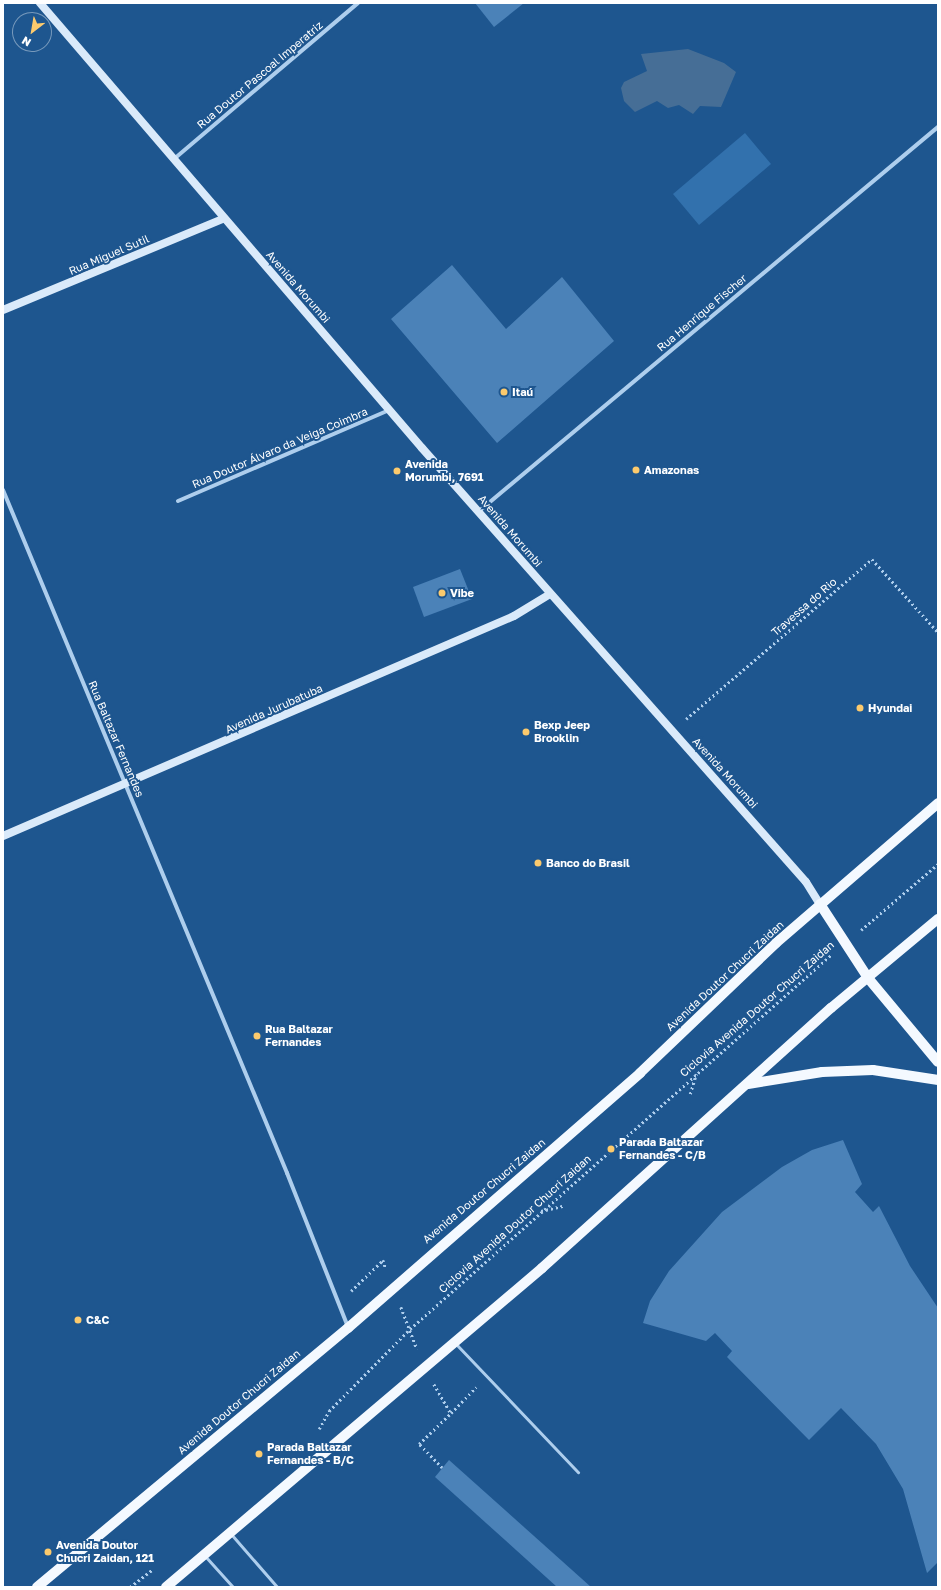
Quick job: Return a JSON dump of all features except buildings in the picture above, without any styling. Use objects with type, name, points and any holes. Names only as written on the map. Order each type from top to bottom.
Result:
[{"type":"main road","name":"Avenida Doutor Chucri Zaidan","points":[[37,1587],[348,1328],[393,1287],[640,1073],[820,904],[938,803]]},
{"type":"main road","name":"Avenida Morumbi","points":[[820,904],[843,944],[868,978],[938,1062]]},
{"type":"main road","points":[[166,1587],[542,1268],[868,978],[938,919]]},
{"type":"main road","points":[[748,1084],[822,1072],[872,1070],[938,1080]]},
{"type":"street","name":"Avenida Morumbi","points":[[40,3],[223,219],[389,410],[806,882],[820,904]]},
{"type":"street","name":"Rua Doutor Pascoal Imperatriz","points":[[173,160],[358,3]]},
{"type":"street","name":"Rua Henrique Fischer","points":[[478,512],[938,127]]},
{"type":"street","name":"Rua Miguel Sutil","points":[[3,310],[223,219]]},
{"type":"street","name":"Rua Doutor Álvaro da Veiga Coimbra","points":[[178,502],[389,410]]},
{"type":"street","name":"Rua Baltazar Fernandes","points":[[3,490],[126,785],[348,1328]]},
{"type":"street","name":"Avenida Jurubatuba","points":[[3,836],[126,785],[514,616],[550,594]]},
{"type":"lane","points":[[453,1342],[578,1472]]},
{"type":"lane","points":[[230,1533],[277,1587]]},
{"type":"lane","points":[[204,1555],[233,1587]]},
{"type":"path","name":"Travessa do Rio","points":[[672,731],[872,559],[938,632]]},
{"type":"path","name":"Ciclovia Avenida Doutor Chucri Zaidan","points":[[317,1433],[329,1411],[410,1329],[540,1211],[843,944],[938,864]]},
{"type":"path","points":[[690,1094],[697,1073]]},
{"type":"path","points":[[540,1211],[564,1206]]},
{"type":"path","points":[[339,1303],[383,1260],[424,1367],[451,1412]]},
{"type":"path","points":[[442,1468],[418,1444],[486,1376]]},
{"type":"path","points":[[130,1587],[156,1567]]},
{"type":"shaded area","points":[[688,49],[724,63],[736,72],[721,107],[700,106],[693,114],[679,105],[668,108],[657,101],[635,112],[624,101],[621,88],[624,82],[647,71],[641,54]]},
{"type":"shaded area","points":[[745,133],[771,164],[699,225],[673,194]]},
{"type":"place","name":"Itaú","points":[[504,392]]},
{"type":"place","name":"Amazonas","points":[[636,470]]},
{"type":"place","name":"Avenida Morumbi, 7691","points":[[397,471]]},
{"type":"place","name":"Vibe","points":[[442,593]]},
{"type":"place","name":"Hyundai","points":[[860,708]]},
{"type":"place","name":"Bexp Jeep Brooklin","points":[[526,732]]},
{"type":"place","name":"Banco do Brasil","points":[[538,863]]},
{"type":"place","name":"Rua Baltazar Fernandes","points":[[257,1036]]},
{"type":"place","name":"Parada Baltazar Fernandes - C/B","points":[[611,1149]]},
{"type":"place","name":"C&C","points":[[78,1320]]},
{"type":"place","name":"Parada Baltazar Fernandes - B/C","points":[[259,1454]]},
{"type":"place","name":"Avenida Doutor Chucri Zaidan, 121","points":[[48,1552]]}]
